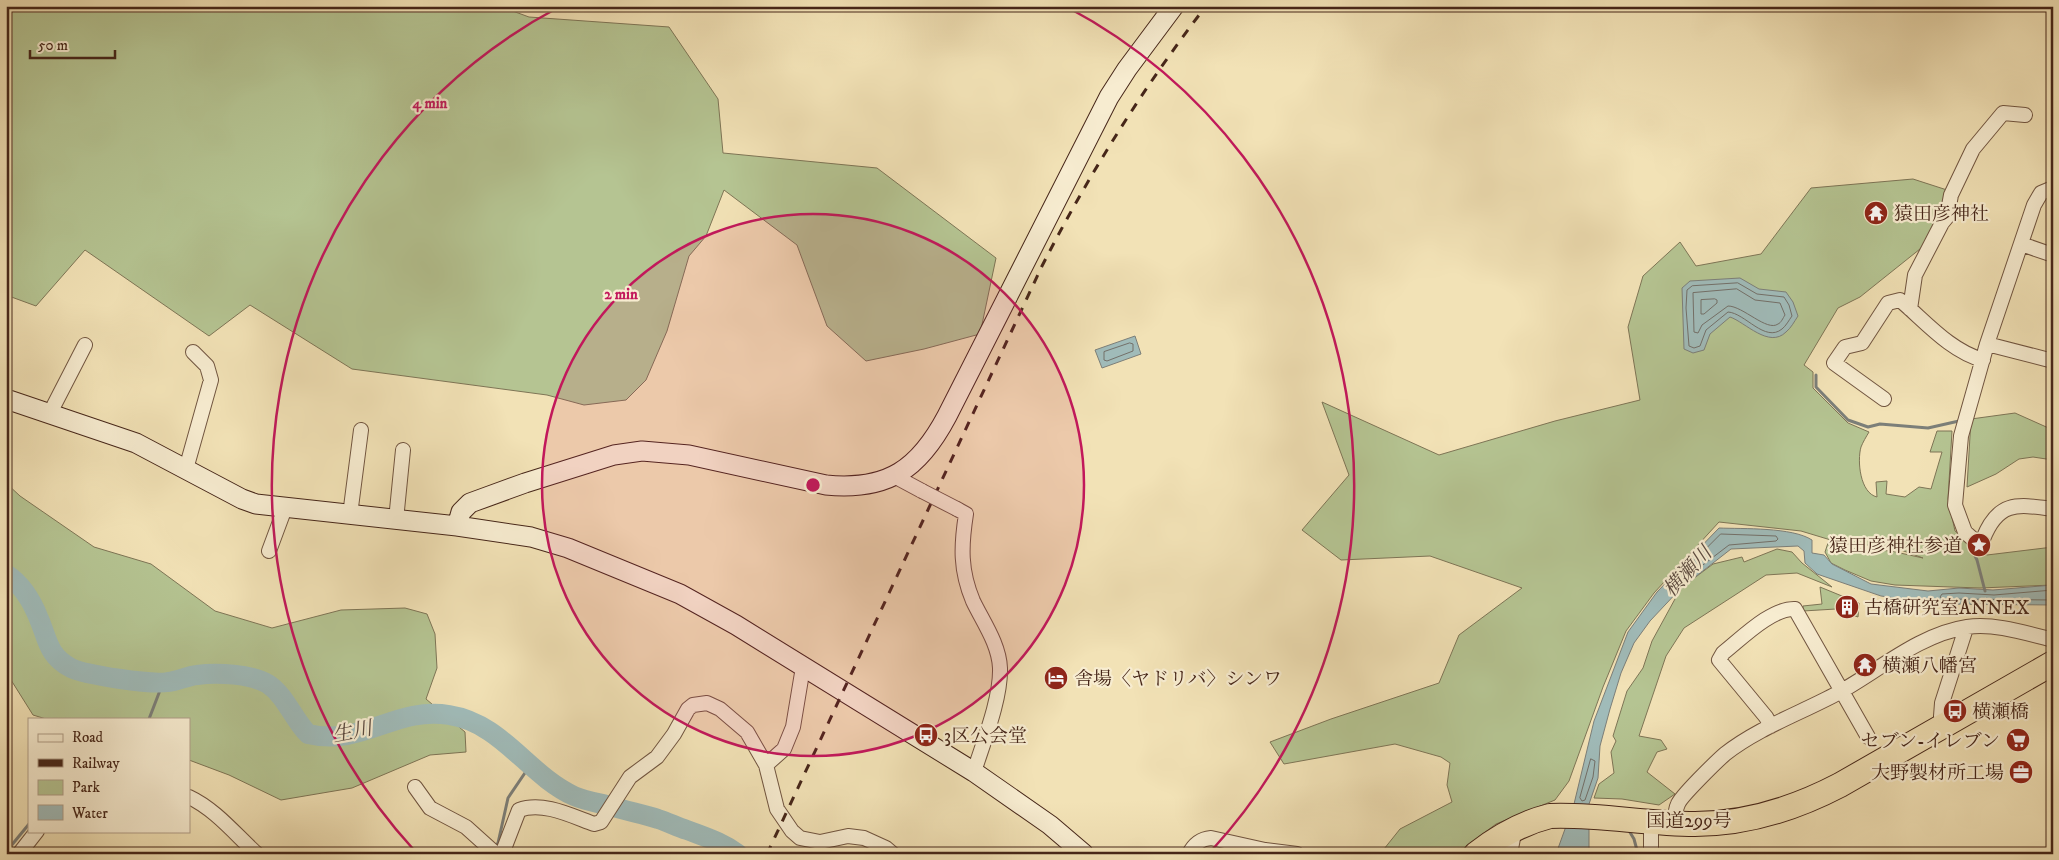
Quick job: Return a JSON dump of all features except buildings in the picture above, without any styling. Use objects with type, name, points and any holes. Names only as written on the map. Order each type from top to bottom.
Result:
[{"type":"highway","name":"国道299号","points":[[1476,854],[1514,828],[1550,816],[1656,822],[1729,822],[1755,818],[1795,806],[1840,785],[2053,663]]},
{"type":"street","points":[[457,526],[461,512],[470,503],[525,483],[614,455],[642,451],[689,455],[826,485],[845,487],[864,485],[894,476],[923,454],[936,436],[1109,96],[1174,6]]},
{"type":"street","points":[[1910,309],[1915,275],[1947,217],[1951,195],[1973,150],[2003,113],[2025,115]]},
{"type":"street","points":[[2053,188],[2041,193],[2034,205],[1987,344],[1964,421],[1958,460],[1955,505],[1964,532],[1974,540],[1983,539],[1991,521],[2010,506],[2022,505],[2053,509]]},
{"type":"street","points":[[2021,244],[2053,255]]},
{"type":"street","points":[[1884,400],[1834,363],[1846,347],[1862,344],[1888,303],[1900,300],[1949,342],[1971,357],[1983,360]]},
{"type":"street","points":[[1987,344],[2053,362]]},
{"type":"street","points":[[50,413],[85,345]]},
{"type":"street","points":[[186,469],[211,380],[207,366],[192,352]]},
{"type":"street","points":[[6,399],[136,443],[242,499],[256,504],[516,534],[568,548],[680,594],[736,625],[974,772],[1044,821],[1084,854]]},
{"type":"street","points":[[350,515],[361,430]]},
{"type":"street","points":[[396,520],[403,450]]},
{"type":"street","points":[[894,476],[966,514],[961,549],[966,580],[972,599],[996,646],[1000,667],[999,688],[974,772]]},
{"type":"street","points":[[268,551],[284,508]]},
{"type":"street","points":[[1771,726],[1766,717],[1719,660],[1723,653],[1775,612],[1795,609],[1868,737]]},
{"type":"street","points":[[1651,854],[1651,829],[1656,822],[1678,804],[1726,753],[1771,726],[1841,691],[1930,639],[1966,628],[2006,629],[2053,640]]},
{"type":"street","points":[[1945,725],[1942,716],[1942,703],[1966,628]]},
{"type":"street","points":[[766,765],[784,749],[793,727],[804,667]]},
{"type":"street","points":[[502,854],[519,810],[525,808],[552,810],[594,824],[600,822],[630,777],[657,757],[674,734],[688,709],[700,703],[712,705],[720,709],[747,732],[766,765],[776,809],[792,831],[800,838],[820,842],[848,836],[864,838],[886,848],[893,854]]},
{"type":"street","points":[[414,788],[430,808],[451,818],[475,835],[496,854]]},
{"type":"street","points":[[190,797],[220,819],[257,854]]},
{"type":"street","points":[[1510,854],[1514,828]]},
{"type":"street","points":[[19,854],[36,832]]},
{"type":"street","points":[[1189,854],[1193,845],[1204,838],[1297,854]]},
{"type":"green space","points":[[6,6],[499,6],[529,17],[669,27],[718,99],[723,153],[877,168],[996,258],[980,334],[924,349],[866,361],[827,326],[797,245],[724,190],[706,236],[689,256],[667,331],[646,380],[626,400],[584,405],[547,395],[352,369],[250,305],[209,336],[85,250],[36,306],[6,295]]},
{"type":"green space","points":[[1913,179],[1947,190],[1930,241],[1860,297],[1838,308],[1804,365],[1813,372],[1813,388],[1848,423],[1869,432],[1861,447],[1859,460],[1863,483],[1871,494],[1877,497],[1876,482],[1887,481],[1886,494],[1905,497],[1919,487],[1931,489],[1942,452],[1930,452],[1937,431],[1952,431],[1948,499],[1955,531],[1987,555],[2053,547],[2053,585],[1980,588],[1895,585],[1871,581],[1831,563],[1825,552],[1828,543],[1843,548],[1891,551],[1923,558],[1890,546],[1844,544],[1801,531],[1719,522],[1654,593],[1626,631],[1603,687],[1569,781],[1555,800],[1496,824],[1456,854],[1380,854],[1400,829],[1452,802],[1447,785],[1450,763],[1441,757],[1395,744],[1284,764],[1270,742],[1331,719],[1439,683],[1459,635],[1522,588],[1430,556],[1341,560],[1302,530],[1349,475],[1322,402],[1439,455],[1555,421],[1640,400],[1628,327],[1643,276],[1680,242],[1696,266],[1761,254],[1811,188]]},
{"type":"green space","points":[[2015,413],[2053,430],[2053,460],[2033,457],[2019,459],[1996,474],[1967,487],[1971,419]]},
{"type":"green space","points":[[6,483],[20,496],[94,547],[151,564],[215,611],[272,628],[341,610],[405,608],[427,614],[435,634],[437,668],[426,699],[465,732],[466,752],[430,755],[352,788],[281,800],[229,775],[190,760],[190,718],[43,718],[33,715],[6,672]]},
{"type":"green space","points":[[1777,549],[1792,552],[1802,563],[1832,587],[1797,573],[1766,575],[1684,628],[1666,656],[1639,736],[1661,740],[1667,749],[1657,752],[1647,772],[1675,794],[1659,805],[1622,799],[1594,798],[1599,784],[1614,773],[1611,752],[1616,741],[1613,736],[1627,691],[1643,668],[1652,641],[1681,588],[1713,564],[1742,557],[1744,562]]},
{"type":"green space","points":[[1820,587],[1859,603],[1858,617],[1836,609],[1803,611],[1803,606],[1822,604]]},
{"type":"water","points":[[1740,278],[1759,289],[1786,292],[1793,302],[1798,316],[1791,327],[1786,332],[1772,338],[1757,333],[1730,317],[1710,334],[1704,350],[1693,353],[1684,349],[1682,288],[1690,281]]},
{"type":"water","points":[[1135,336],[1141,354],[1102,368],[1095,350]]},
{"type":"water","name":"横瀬川","points":[[1719,528],[1780,531],[1803,536],[1812,540],[1812,553],[1824,555],[1832,564],[1871,584],[1928,591],[1959,588],[1993,590],[2053,585],[2053,605],[1938,604],[1881,596],[1817,574],[1805,563],[1804,551],[1798,546],[1731,549],[1681,588],[1650,621],[1634,643],[1621,673],[1600,746],[1598,778],[1589,804],[1589,854],[1556,854],[1574,804],[1594,721],[1628,632],[1657,592]]},
{"type":"waterway","points":[[1816,375],[1816,387],[1848,420],[1868,427],[1880,424],[1928,428],[1959,421]]},
{"type":"waterway","points":[[1969,543],[1977,560],[1985,591]]},
{"type":"waterway","name":"生川","points":[[6,574],[22,588],[30,600],[53,653],[71,668],[104,676],[160,683],[205,674],[253,678],[268,684],[280,695],[308,734],[327,737],[362,731],[412,716],[430,714],[449,715],[468,720],[500,739],[543,776],[574,796],[662,820],[713,840],[738,854]]},
{"type":"waterway","points":[[149,718],[161,683]]},
{"type":"waterway","points":[[495,847],[498,843],[508,798],[531,764]]},
{"type":"waterway","points":[[6,852],[28,825]]},
{"type":"waterway","points":[[1628,829],[1634,839],[1638,854]]},
{"type":"railway","points":[[767,854],[1042,266],[1118,132],[1160,68],[1206,6]]},
{"type":"place","name":"猿田彦神社","points":[[1876,213]]},
{"type":"place","name":"猿田彦神社参道","points":[[1979,545]]},
{"type":"place","name":"古橋研究室ANNEX","points":[[1847,607]]},
{"type":"place","name":"横瀬八幡宮","points":[[1865,665]]},
{"type":"place","name":"舎場〈ヤドリバ〉シンワ","points":[[1056,678]]},
{"type":"place","name":"横瀬橋","points":[[1955,711]]},
{"type":"place","name":"3区公会堂","points":[[926,735]]},
{"type":"place","name":"セブン-イレブン","points":[[2018,740]]},
{"type":"place","name":"大野製材所工場","points":[[2021,772]]}]
